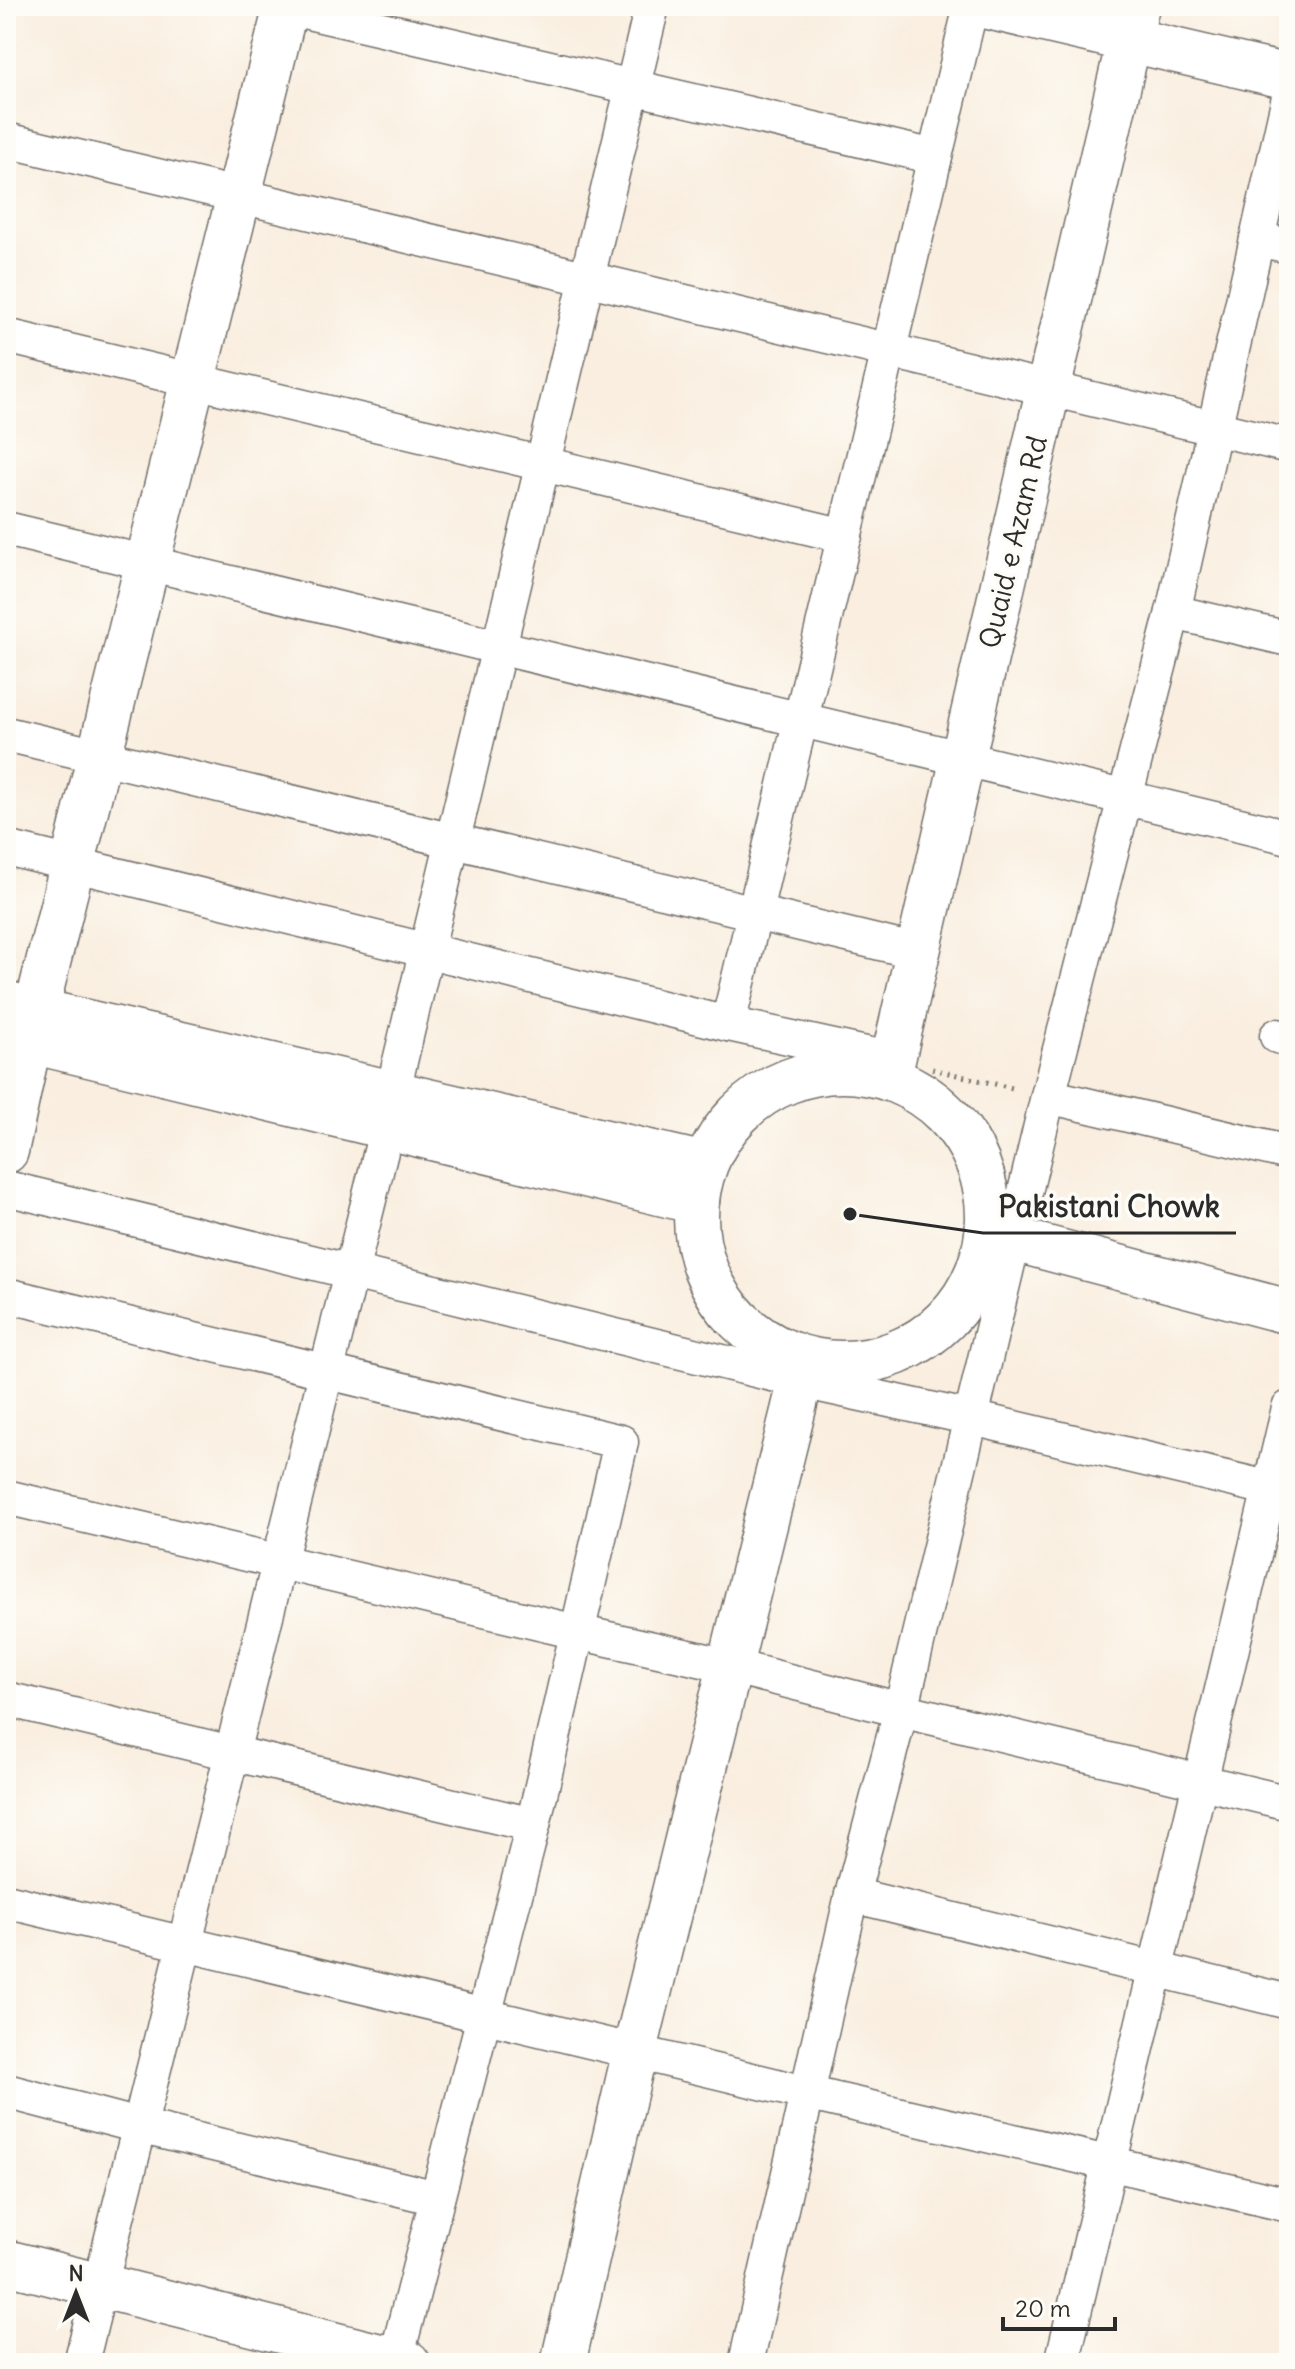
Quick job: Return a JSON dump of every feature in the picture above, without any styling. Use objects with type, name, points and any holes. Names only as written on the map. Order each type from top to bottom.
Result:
[{"type":"main road","points":[[6,1151],[19,1023],[72,864],[284,6]]},
{"type":"main road","points":[[984,6],[1132,24],[1289,77]]},
{"type":"main road","name":"Quaid e Azam Rd","points":[[892,1069],[1132,24]]},
{"type":"main road","points":[[19,1023],[701,1184]]},
{"type":"main road","points":[[892,1069],[933,1101],[967,1138],[986,1184],[1002,1237],[948,1320],[908,1349],[862,1363],[803,1370],[731,1313],[705,1273],[695,1226],[701,1184],[719,1135],[753,1100],[795,1078],[842,1070],[892,1069]]},
{"type":"main road","points":[[1002,1237],[1289,1312]]},
{"type":"main road","points":[[563,2363],[635,2050],[803,1370]]},
{"type":"main road","points":[[6,2262],[399,2362]]},
{"type":"street","points":[[284,6],[935,157]]},
{"type":"street","points":[[81,2363],[390,1111],[652,6]]},
{"type":"street","points":[[728,1024],[971,6]]},
{"type":"street","points":[[746,2363],[852,1895],[972,1418],[1002,1237],[1048,1096],[1173,612],[1214,429],[1273,242],[1289,97]]},
{"type":"street","points":[[6,140],[1289,446]]},
{"type":"street","points":[[6,336],[845,536]]},
{"type":"street","points":[[6,529],[1289,837]]},
{"type":"street","points":[[1173,612],[1289,639]]},
{"type":"street","points":[[6,734],[918,952]]},
{"type":"street","points":[[6,848],[728,1024],[892,1069]]},
{"type":"street","points":[[1048,1096],[1289,1153]]},
{"type":"street","points":[[6,1188],[351,1270],[803,1370],[972,1418],[1279,1490]]},
{"type":"street","points":[[6,1295],[621,1442],[533,1825],[437,2198],[399,2362]]},
{"type":"street","points":[[1062,2363],[1199,1782],[1279,1490],[1289,1408]]},
{"type":"street","points":[[6,1497],[730,1666],[1289,1803]]},
{"type":"street","points":[[6,1699],[533,1825]]},
{"type":"street","points":[[852,1895],[1289,2002]]},
{"type":"street","points":[[6,1901],[1289,2205]]},
{"type":"street","points":[[6,2091],[437,2198]]},
{"type":"path","points":[[892,1069],[1048,1096]]},
{"type":"place","name":"Pakistani Chowk","points":[[850,1214]]}]
